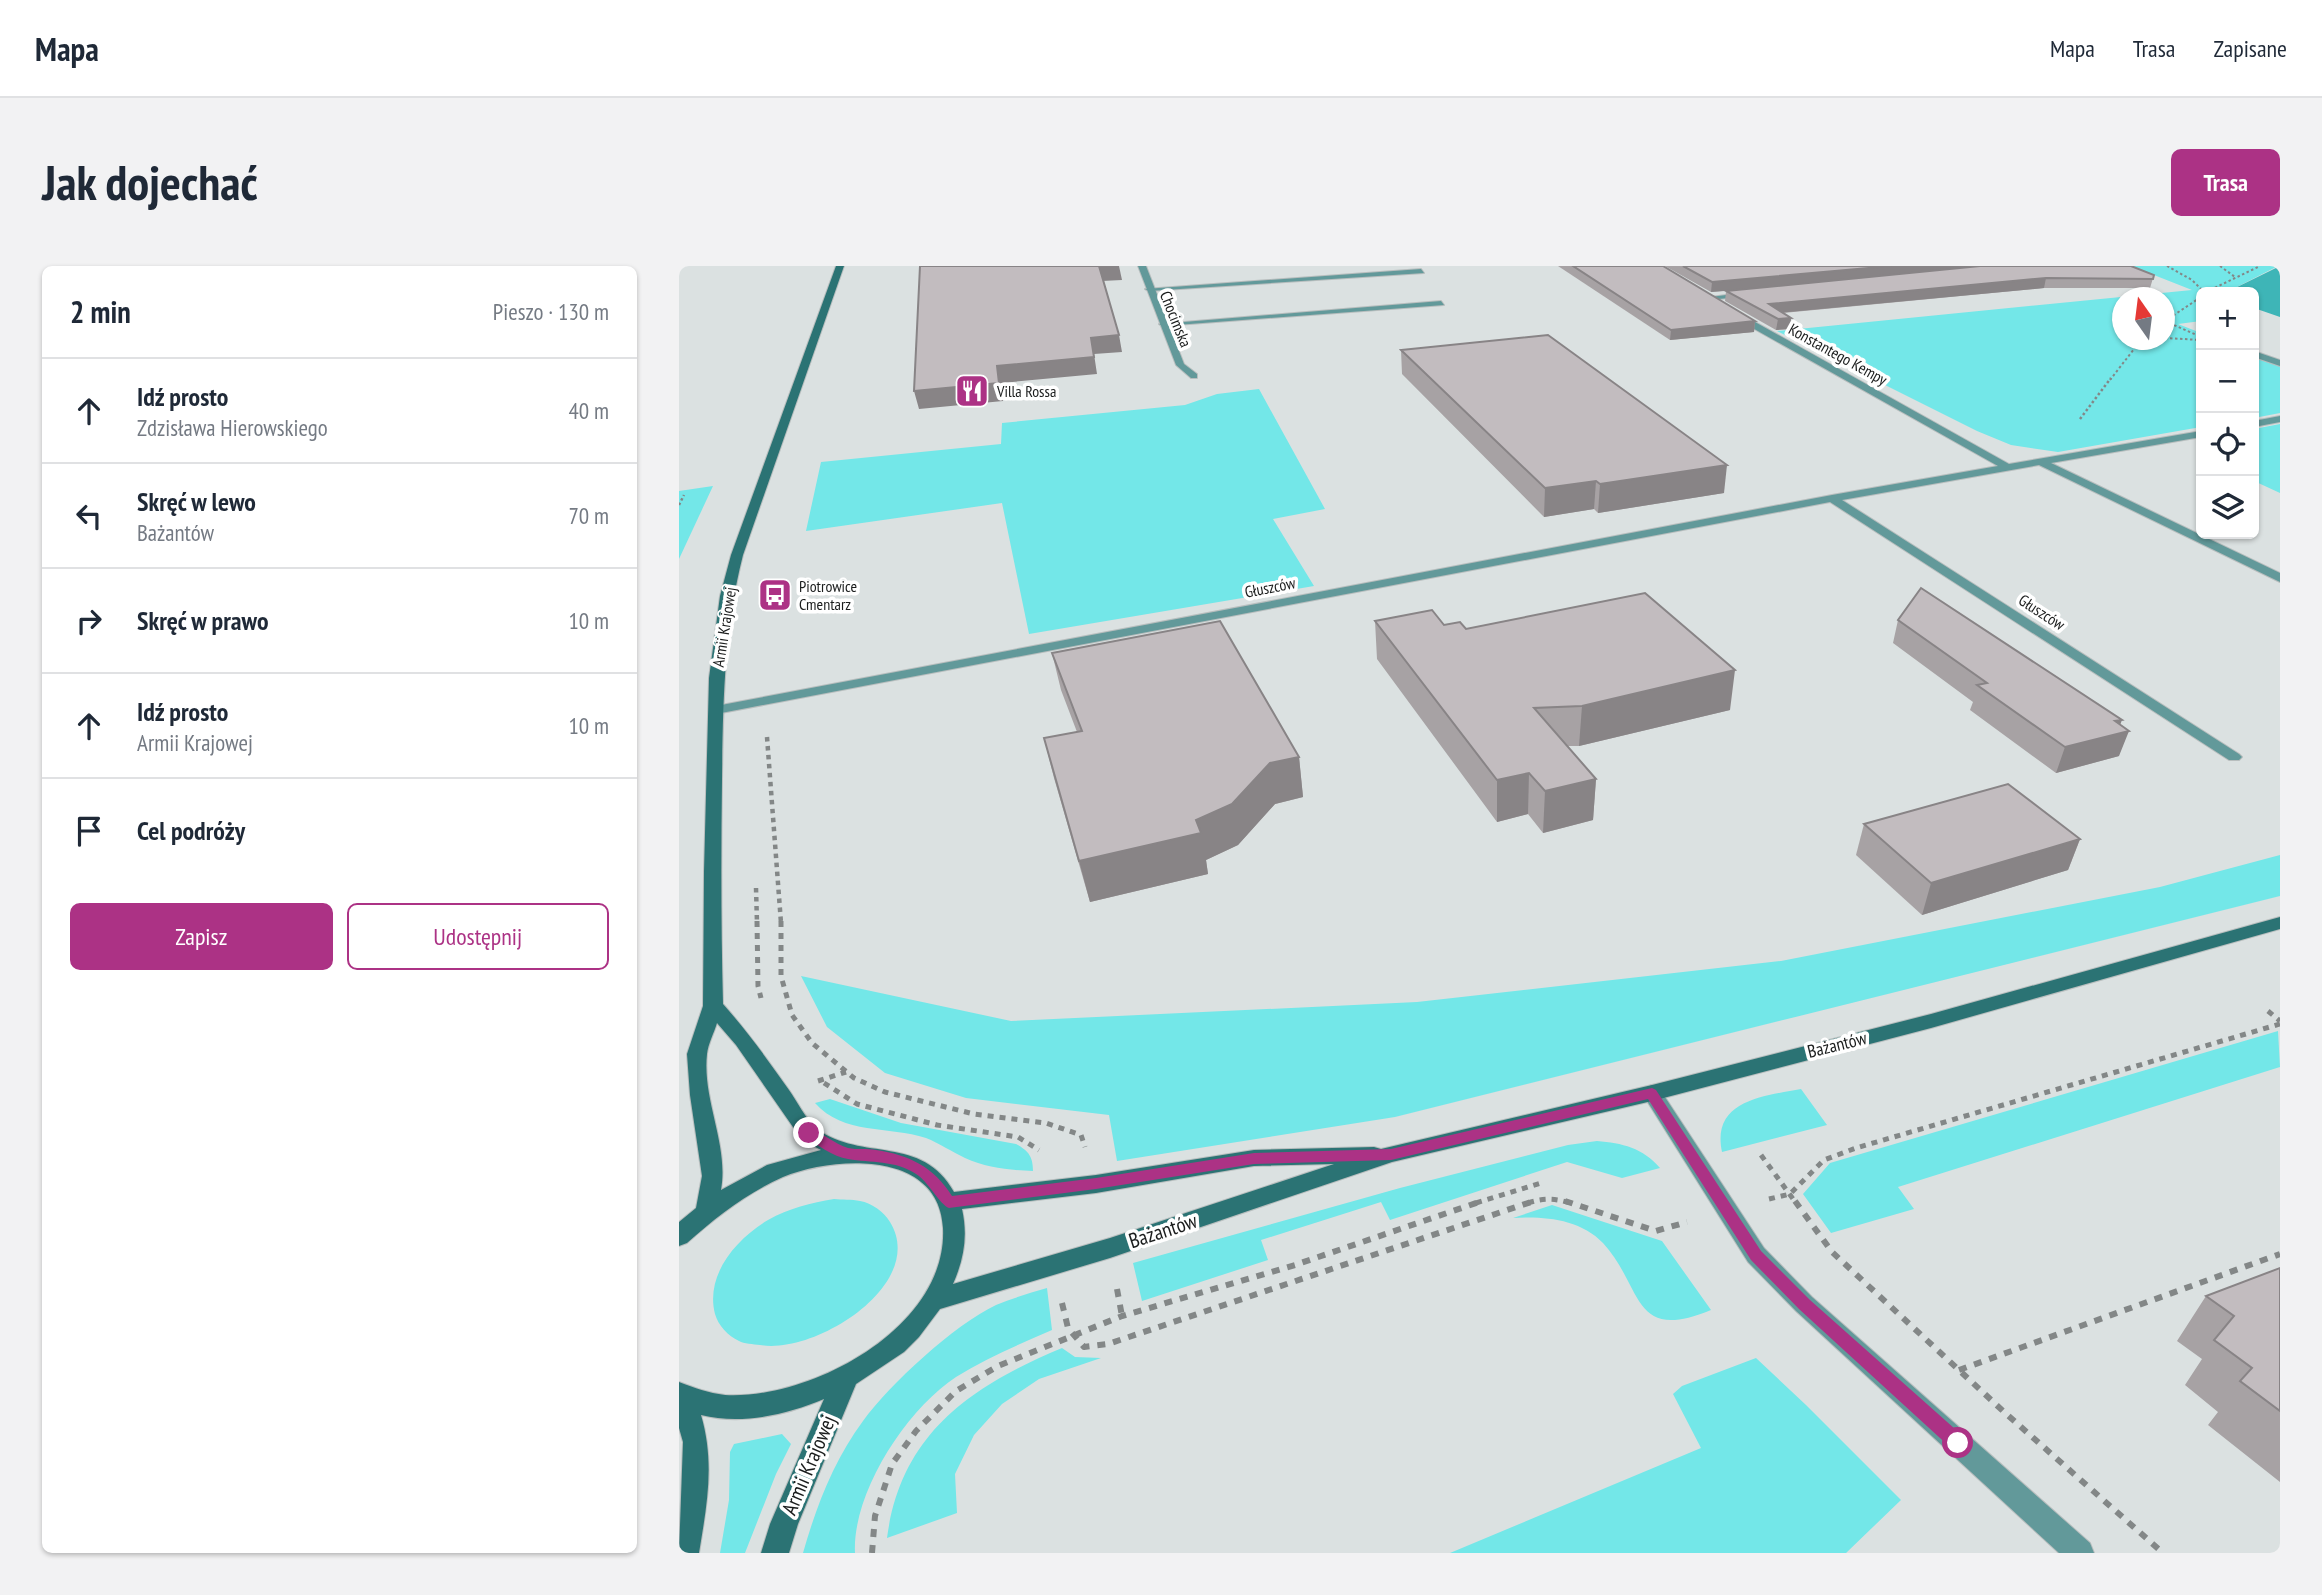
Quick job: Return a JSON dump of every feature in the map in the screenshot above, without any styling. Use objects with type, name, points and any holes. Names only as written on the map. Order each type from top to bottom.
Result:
[{"type":"street","name":"Armii Krajowej","points":[[707,1209],[713,1176],[700,1095],[697,1054],[713,1006],[712,872],[716,678],[726,596],[737,555],[840,266]]},
{"type":"street","name":"Chocimska","points":[[1142,266],[1179,365],[1194,376]]},
{"type":"street","points":[[1149,289],[1421,271]]},
{"type":"street","points":[[1697,292],[1719,305]]},
{"type":"street","points":[[1707,298],[1761,293]]},
{"type":"street","points":[[1163,324],[1441,303]]},
{"type":"street","name":"Konstantego Kempy","points":[[1731,312],[2007,467]]},
{"type":"street","points":[[2259,356],[2280,363]]},
{"type":"street","points":[[2259,423],[2280,419]]},
{"type":"street","name":"Głuszców","points":[[716,710],[1832,498],[2196,434]]},
{"type":"street","points":[[2039,461],[2280,578]]},
{"type":"street","name":"Głuszców","points":[[1832,498],[2234,757]]},
{"type":"street","name":"Bażantów","points":[[932,1301],[1122,1244],[1391,1154],[1652,1093],[1931,1021],[2280,923]]},
{"type":"street","points":[[713,1006],[743,1040],[809,1133],[847,1153]]},
{"type":"street","points":[[1652,1093],[1756,1255],[1804,1304],[2080,1553]]},
{"type":"street","points":[[679,1236],[707,1209],[752,1181],[799,1162],[847,1153],[899,1160],[921,1169],[937,1184],[949,1202],[955,1231],[950,1266],[932,1301],[896,1343],[846,1378],[803,1396],[758,1406],[718,1406],[681,1395]]},
{"type":"street","name":"Bażantów","points":[[949,1202],[1096,1184],[1254,1158],[1391,1154]]},
{"type":"street","name":"Armii Krajowej","points":[[775,1553],[784,1524],[846,1378]]},
{"type":"street","points":[[681,1395],[696,1442],[695,1497],[685,1553]]},
{"type":"path","points":[[2167,266],[2200,287]]},
{"type":"path","points":[[2220,266],[2235,277]]},
{"type":"path","points":[[2215,287],[2260,266]]},
{"type":"path","points":[[2175,314],[2196,300]]},
{"type":"path","points":[[2175,326],[2196,336]]},
{"type":"path","points":[[2175,338],[2196,338]]},
{"type":"path","points":[[2073,426],[2133,350]]},
{"type":"path","points":[[679,505],[684,495]]},
{"type":"path","points":[[766,731],[781,914],[782,976],[792,1015],[812,1043],[854,1078],[885,1092],[974,1114],[1046,1123],[1081,1135],[1089,1159]]},
{"type":"path","points":[[755,876],[759,930],[758,986],[762,999]]},
{"type":"path","points":[[1790,1194],[1824,1160],[1856,1148],[2280,1023],[2268,1011]]},
{"type":"path","points":[[814,1077],[857,1104],[937,1125],[1018,1138],[1037,1147]]},
{"type":"path","points":[[1761,1155],[1832,1252],[2163,1553]]},
{"type":"path","points":[[872,1553],[876,1516],[892,1464],[916,1431],[956,1391],[998,1366],[1122,1316],[1295,1265],[1418,1221],[1543,1182]]},
{"type":"path","points":[[1071,1336],[1084,1347],[1108,1344],[1540,1199],[1558,1199],[1656,1231]]},
{"type":"path","points":[[1959,1370],[2280,1254]]},
{"type":"path","points":[[1117,1284],[1122,1316]]},
{"type":"shaded area","points":[[2131,266],[2278,266],[2237,287],[2196,287],[2196,322],[2178,324],[2196,331],[2196,428],[2058,452],[2011,445],[1977,431],[1777,331],[2112,298],[2112,350],[2175,350],[2175,292],[2192,290]]},
{"type":"shaded area","points":[[2280,266],[2280,317],[2259,310],[2259,287],[2237,287]]},
{"type":"shaded area","points":[[2259,354],[2280,361],[2280,413],[2259,417]]},
{"type":"shaded area","points":[[1259,389],[1325,509],[1273,519],[1314,586],[1029,634],[1002,503],[806,531],[821,462],[1001,444],[1002,423],[1185,405],[1217,394]]},
{"type":"shaded area","points":[[2280,424],[2280,493],[2259,483],[2259,428]]},
{"type":"shaded area","points":[[713,486],[679,559],[679,491]]},
{"type":"shaded area","points":[[2280,855],[2280,896],[1395,1117],[1117,1161],[1109,1115],[966,1098],[885,1073],[827,1027],[801,976],[1011,1021],[1417,1002],[1781,961],[2160,887]]},
{"type":"shaded area","points":[[2278,1031],[2280,1067],[1898,1187],[1914,1209],[1831,1233],[1803,1194],[1830,1163]]},
{"type":"shaded area","points":[[1801,1089],[1827,1125],[1722,1152],[1724,1121],[1732,1111],[1757,1098]]},
{"type":"shaded area","points":[[830,1099],[901,1123],[1016,1144],[1029,1155],[1033,1171],[982,1164],[936,1142],[912,1134],[853,1125],[826,1113],[815,1103]]},
{"type":"shaded area","points":[[1597,1141],[1632,1148],[1647,1156],[1660,1168],[1622,1178],[1567,1162],[1390,1220],[1381,1202],[1261,1240],[1268,1260],[1142,1301],[1133,1263],[1400,1188],[1568,1145]]},
{"type":"shaded area","points":[[834,1199],[857,1200],[869,1204],[881,1211],[890,1222],[898,1245],[893,1269],[880,1291],[860,1310],[835,1327],[809,1339],[783,1345],[760,1345],[743,1343],[731,1336],[716,1318],[713,1300],[719,1272],[726,1259],[745,1237],[768,1220],[800,1206]]},
{"type":"shaded area","points":[[1552,1205],[1662,1241],[1711,1310],[1685,1318],[1666,1320],[1652,1315],[1642,1306],[1616,1260],[1594,1235],[1561,1221],[1513,1218]]},
{"type":"shaded area","points":[[1047,1288],[1052,1330],[991,1357],[956,1377],[937,1392],[901,1431],[872,1480],[862,1505],[856,1530],[855,1553],[803,1553],[820,1501],[843,1452],[863,1421],[889,1390],[924,1357],[979,1314],[1002,1302]]},
{"type":"shaded area","points":[[1062,1348],[1075,1357],[1101,1358],[1039,1379],[1002,1404],[974,1435],[955,1474],[957,1513],[887,1538],[895,1501],[907,1469],[925,1442],[946,1418],[970,1397],[998,1379]]},
{"type":"shaded area","points":[[1756,1358],[1901,1500],[1846,1553],[1450,1553],[1701,1448],[1673,1394],[1682,1386]]},
{"type":"shaded area","points":[[782,1434],[791,1444],[776,1474],[745,1553],[720,1553],[729,1500],[730,1452],[734,1444]]},
{"type":"building","points":[[920,266],[1099,266],[1119,335],[1091,338],[1094,357],[997,366],[999,383],[914,391]]},
{"type":"building","points":[[1573,266],[1663,266],[1755,321],[1671,330]]},
{"type":"building","points":[[1683,266],[1891,266],[1712,282]]},
{"type":"building","points":[[1980,266],[2131,266],[2154,275],[2153,279],[2046,278],[1769,304],[1791,318],[1778,319],[1726,291]]},
{"type":"building","points":[[1548,335],[1727,465],[1600,484],[1596,481],[1545,488],[1401,350]]},
{"type":"building","points":[[1921,588],[2122,720],[2115,721],[2129,731],[2065,747],[1977,685],[1987,683],[1898,620]]},
{"type":"building","points":[[1645,593],[1735,670],[1582,706],[1534,708],[1596,779],[1545,791],[1529,773],[1497,780],[1375,621],[1432,610],[1444,625],[1460,622],[1466,629]]},
{"type":"building","points":[[1220,621],[1299,757],[1270,763],[1232,804],[1196,820],[1201,833],[1079,861],[1044,738],[1082,731],[1052,653]]},
{"type":"building","points":[[2008,784],[2080,839],[1931,883],[1864,824]]},
{"type":"building","points":[[2280,1268],[2280,1411],[2240,1381],[2252,1368],[2214,1340],[2234,1316],[2206,1296]]},
{"type":"place","name":"Villa Rossa","points":[[972,391]]},
{"type":"place","name":"Piotrowice Cmentarz","points":[[775,595]]},
{"type":"route","points":[[809,1133],[847,1153],[899,1160],[921,1169],[937,1184],[949,1202],[1096,1184],[1254,1158],[1391,1154],[1652,1093],[1725,1211],[1756,1255],[1804,1304],[1958,1443]]}]
